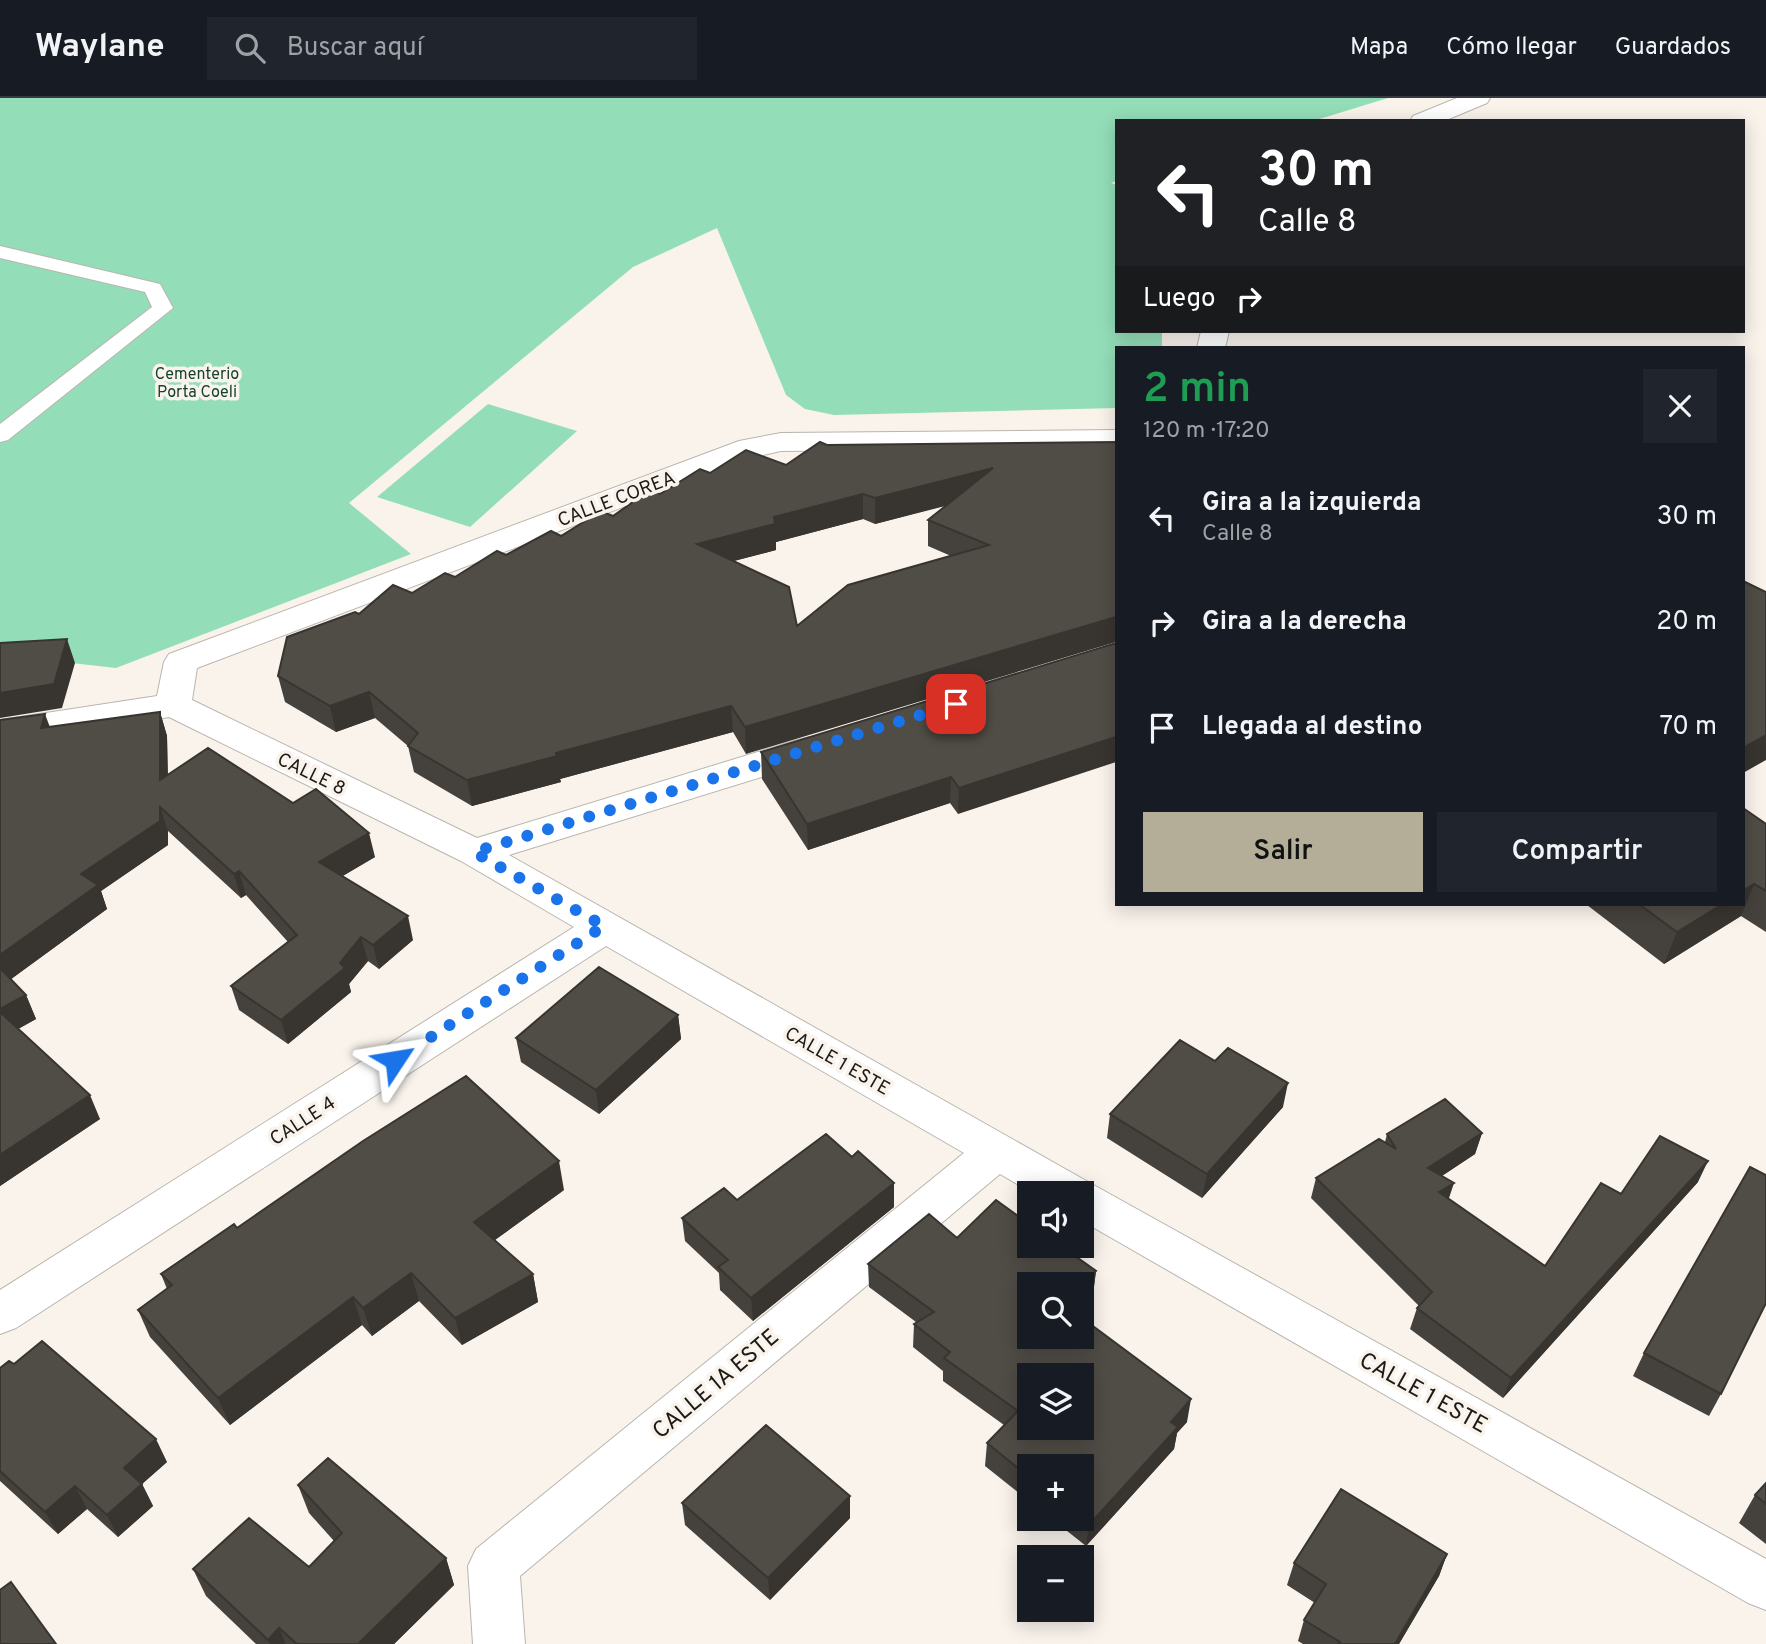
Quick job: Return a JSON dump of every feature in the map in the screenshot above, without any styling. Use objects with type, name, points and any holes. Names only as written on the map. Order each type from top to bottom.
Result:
[{"type":"street","points":[[1427,119],[1478,98]]},
{"type":"street","name":"CALLE COREA","points":[[173,705],[181,662],[750,448],[781,442],[1115,439]]},
{"type":"street","points":[[0,732],[173,705]]},
{"type":"street","name":"CALLE 8","points":[[173,705],[474,852],[604,926]]},
{"type":"street","points":[[474,852],[836,741]]},
{"type":"street","name":"CALLE 1 ESTE","points":[[604,926],[1050,1181]]},
{"type":"street","name":"CALLE 4","points":[[0,1314],[604,926]]},
{"type":"street","name":"CALLE 1A ESTE","points":[[499,1644],[494,1566],[997,1151]]},
{"type":"street","name":"CALLE 1 ESTE","points":[[1094,1206],[1766,1586]]},
{"type":"lane","points":[[0,252],[153,288],[163,308],[0,435]]},
{"type":"green space","name":"Cementerio Porta Coeli","points":[[0,98],[1388,98],[1320,119],[1115,119],[1115,181],[1111,183],[1115,185],[1115,333],[1162,333],[1162,346],[1115,346],[1115,408],[834,415],[805,409],[786,395],[717,228],[633,267],[349,503],[411,554],[116,668],[0,655]]},
{"type":"green space","points":[[488,404],[577,431],[470,527],[377,497]]},
{"type":"building","points":[[820,442],[827,445],[1115,442],[1115,617],[745,727],[731,706],[467,780],[408,746],[418,733],[369,692],[330,706],[278,676],[287,637],[355,612],[359,614],[393,585],[412,593],[445,573],[455,577],[497,551],[506,555],[551,531],[561,536],[601,511],[613,516],[650,490],[660,494],[700,469],[710,473],[746,450],[786,465]],"holes":[[[993,468],[928,520],[989,545],[848,585],[797,626],[789,587],[697,544],[775,524],[774,517],[863,494],[875,498]]]},
{"type":"building","points":[[1745,582],[1766,592],[1766,735],[1745,747]]},
{"type":"building","points":[[67,639],[54,684],[0,693],[0,643]]},
{"type":"building","points":[[1115,643],[1115,737],[959,788],[951,777],[807,824],[761,752]]},
{"type":"building","points":[[160,712],[160,780],[208,748],[293,803],[316,789],[369,833],[319,862],[408,916],[373,945],[361,937],[340,963],[345,968],[281,1020],[231,986],[297,935],[239,871],[234,874],[160,807],[160,821],[81,874],[98,885],[0,955],[0,720],[45,714],[41,728]]},
{"type":"building","points":[[1745,809],[1766,824],[1766,891],[1754,884],[1745,890]]},
{"type":"building","points":[[1641,906],[1719,906],[1677,932]]},
{"type":"building","points":[[599,967],[678,1015],[596,1090],[516,1038]]},
{"type":"building","points":[[0,968],[26,995],[0,1009]]},
{"type":"building","points":[[0,1012],[90,1095],[0,1155]]},
{"type":"building","points":[[1180,1040],[1215,1061],[1228,1048],[1288,1083],[1207,1174],[1110,1114]]},
{"type":"building","points":[[466,1076],[559,1161],[474,1222],[533,1274],[455,1318],[411,1273],[363,1308],[353,1297],[218,1398],[138,1310],[172,1285],[161,1274],[234,1224],[237,1228],[363,1141]]},
{"type":"building","points":[[1445,1099],[1482,1133],[1428,1168],[1454,1183],[1439,1192],[1545,1266],[1601,1183],[1621,1194],[1660,1136],[1708,1161],[1511,1378],[1417,1308],[1432,1292],[1316,1178],[1379,1139],[1396,1149],[1387,1134]]},
{"type":"building","points":[[826,1134],[852,1157],[858,1151],[894,1183],[751,1298],[718,1267],[728,1260],[682,1218],[724,1188],[737,1200]]},
{"type":"building","points":[[1750,1167],[1766,1175],[1766,1303],[1721,1394],[1644,1353]]},
{"type":"building","points":[[996,1200],[1017,1215],[1017,1258],[1078,1258],[1096,1271],[1017,1272],[1017,1349],[1094,1349],[1094,1327],[1191,1399],[1171,1422],[1178,1427],[1094,1519],[1094,1454],[1017,1454],[1017,1467],[987,1443],[1017,1412],[1017,1440],[1094,1440],[1094,1363],[1017,1363],[1017,1410],[944,1358],[950,1352],[914,1324],[934,1312],[868,1264],[929,1214],[957,1238]]},
{"type":"building","points":[[42,1341],[156,1439],[124,1468],[142,1484],[107,1515],[75,1486],[45,1512],[0,1471],[0,1368],[9,1361],[14,1364]]},
{"type":"building","points":[[766,1425],[850,1496],[768,1578],[682,1503]]},
{"type":"building","points":[[328,1458],[446,1558],[360,1642],[362,1644],[297,1644],[279,1628],[268,1640],[193,1569],[249,1518],[309,1567],[342,1533],[298,1485]]},
{"type":"building","points":[[1766,1483],[1766,1504],[1755,1495]]},
{"type":"building","points":[[1341,1489],[1447,1554],[1395,1644],[1338,1644],[1340,1642],[1304,1620],[1326,1584],[1294,1563]]},
{"type":"building","points":[[11,1582],[56,1644],[0,1644],[0,1590]]},
{"type":"route","points":[[395,1060],[604,926],[474,852],[956,704]]}]
